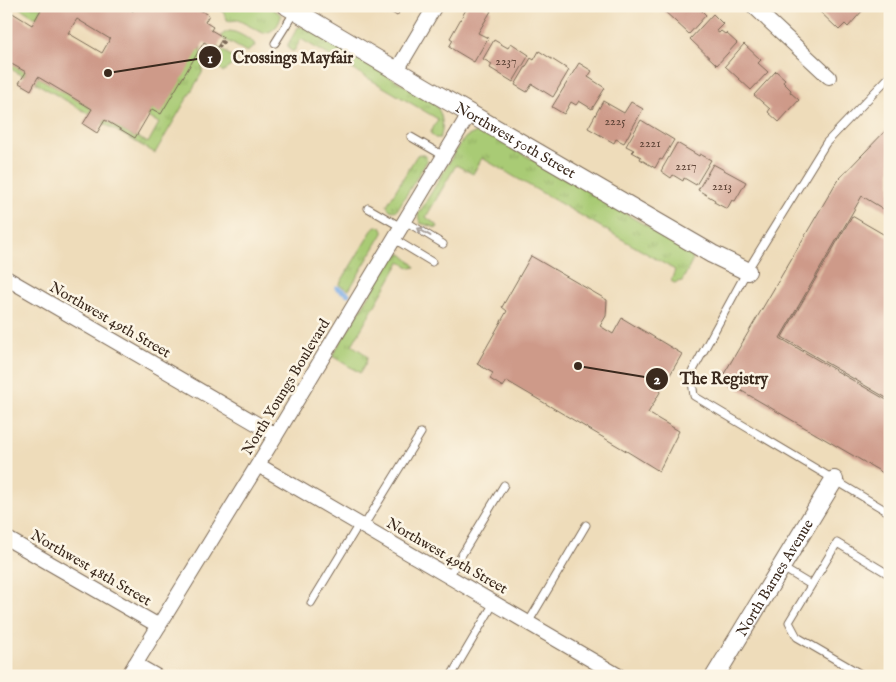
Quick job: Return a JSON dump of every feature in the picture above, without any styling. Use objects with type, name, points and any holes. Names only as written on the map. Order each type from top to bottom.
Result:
[{"type":"street","points":[[397,70],[435,6]]},
{"type":"street","points":[[753,6],[829,77]]},
{"type":"street","name":"Northwest 50th Street","points":[[291,8],[469,114],[712,254],[747,270]]},
{"type":"street","name":"North Youngs Boulevard","points":[[132,670],[469,114]]},
{"type":"street","name":"Northwest 49th Street","points":[[6,278],[276,435]]},
{"type":"street","name":"Northwest 49th Street","points":[[258,465],[619,676]]},
{"type":"street","name":"North Barnes Avenue","points":[[715,676],[834,480]]},
{"type":"street","name":"Northwest 48th Street","points":[[6,538],[159,626]]},
{"type":"street","points":[[132,670],[156,676]]},
{"type":"lane","points":[[275,43],[291,8]]},
{"type":"lane","points":[[890,76],[826,143],[747,270],[691,374],[694,396],[890,514]]},
{"type":"lane","points":[[411,137],[444,156]]},
{"type":"lane","points":[[368,208],[400,229],[432,262]]},
{"type":"lane","points":[[400,229],[443,244]]},
{"type":"lane","points":[[311,603],[420,433]]},
{"type":"lane","points":[[449,576],[504,484]]},
{"type":"lane","points":[[528,623],[586,525]]},
{"type":"lane","points":[[864,676],[797,637],[789,622],[837,543],[890,575]]},
{"type":"lane","points":[[781,567],[811,585]]},
{"type":"lane","points":[[451,676],[494,603]]},
{"type":"path","points":[[221,41],[227,45]]},
{"type":"path","points":[[218,45],[225,49]]},
{"type":"green space","points":[[17,6],[43,6],[36,18]]},
{"type":"green space","points":[[214,6],[268,6],[281,16],[275,28],[263,33],[238,20],[228,21],[222,10]]},
{"type":"green space","points":[[298,27],[305,27],[433,102],[442,118],[440,138],[435,138],[431,134],[438,119],[301,39],[294,51],[291,51],[288,44]]},
{"type":"green space","points":[[230,31],[245,37],[254,43],[255,46],[247,52],[222,38],[222,35]]},
{"type":"green space","points":[[201,47],[202,73],[155,153],[103,123],[105,120],[135,138],[136,136],[148,143],[159,123],[148,117],[152,109]]},
{"type":"green space","points":[[217,47],[237,61],[223,72],[217,64],[214,55],[214,48],[216,49]]},
{"type":"green space","points":[[6,61],[26,72],[23,76],[6,66]]},
{"type":"green space","points":[[38,77],[92,109],[89,114],[36,83]]},
{"type":"green space","points":[[477,132],[492,136],[688,250],[693,260],[682,281],[674,283],[671,281],[675,270],[482,158],[473,174],[456,165],[426,217],[438,226],[437,228],[420,223],[418,215],[460,144],[466,137]]},
{"type":"green space","points":[[419,154],[426,156],[427,161],[397,210],[390,210],[387,205]]},
{"type":"green space","points":[[374,227],[381,227],[383,233],[349,290],[339,285]]},
{"type":"green space","points":[[395,254],[403,255],[415,267],[411,268],[400,262],[352,345],[365,354],[367,359],[360,373],[332,356]]},
{"type":"building","points":[[43,6],[125,6],[133,11],[135,6],[193,6],[209,15],[205,22],[213,27],[211,30],[223,37],[216,49],[204,42],[161,114],[152,109],[135,138],[105,120],[97,133],[83,124],[92,109],[38,77],[31,90],[19,83],[26,72],[6,61],[6,9],[32,25]],"holes":[[[77,19],[110,39],[102,53],[68,33]]]},
{"type":"building","points":[[381,6],[403,6],[397,16]]},
{"type":"building","points":[[468,6],[483,6],[491,11],[478,33],[488,38],[474,62],[449,47],[453,40],[450,38]]},
{"type":"building","points":[[665,6],[697,6],[706,15],[689,34],[662,9]]},
{"type":"building","points":[[814,6],[859,6],[863,10],[848,27],[845,24],[839,30]]},
{"type":"building","points":[[713,14],[723,24],[716,31],[726,33],[737,43],[717,65],[690,39]]},
{"type":"building","points":[[494,40],[508,48],[511,43],[529,55],[513,82],[490,68],[492,64],[483,59]]},
{"type":"building","points":[[744,44],[761,60],[758,63],[768,72],[751,90],[725,66]]},
{"type":"building","points":[[539,51],[569,70],[553,97],[532,84],[527,92],[515,85],[531,58],[534,60]]},
{"type":"building","points":[[579,63],[592,71],[588,77],[605,88],[592,109],[579,101],[576,105],[571,102],[564,114],[552,107]]},
{"type":"building","points":[[776,71],[785,79],[783,82],[791,90],[790,92],[799,100],[779,122],[768,112],[770,109],[754,95]]},
{"type":"building","points":[[603,101],[624,113],[631,102],[643,109],[624,143],[616,139],[614,143],[588,128]]},
{"type":"building","points":[[641,120],[674,140],[655,168],[640,159],[641,157],[632,152],[634,150],[626,146]]},
{"type":"building","points":[[890,126],[890,213],[862,196],[780,338],[890,402],[890,477],[721,379],[837,181]]},
{"type":"building","points":[[677,143],[699,156],[700,154],[711,160],[696,185],[684,178],[683,181],[673,175],[671,178],[661,171]]},
{"type":"building","points":[[713,164],[746,182],[735,201],[732,200],[727,209],[698,190]]},
{"type":"building","points":[[852,216],[890,238],[890,400],[782,337]]},
{"type":"building","points":[[531,256],[607,300],[606,316],[600,326],[613,334],[622,318],[682,354],[648,413],[679,431],[659,471],[507,381],[503,387],[490,379],[493,373],[477,364],[507,311],[502,307]]},
{"type":"waterway","points":[[337,288],[348,294]]},
{"type":"place","name":"Crossings Mayfair","points":[[108,73]]},
{"type":"place","name":"The Registry","points":[[578,366]]}]
